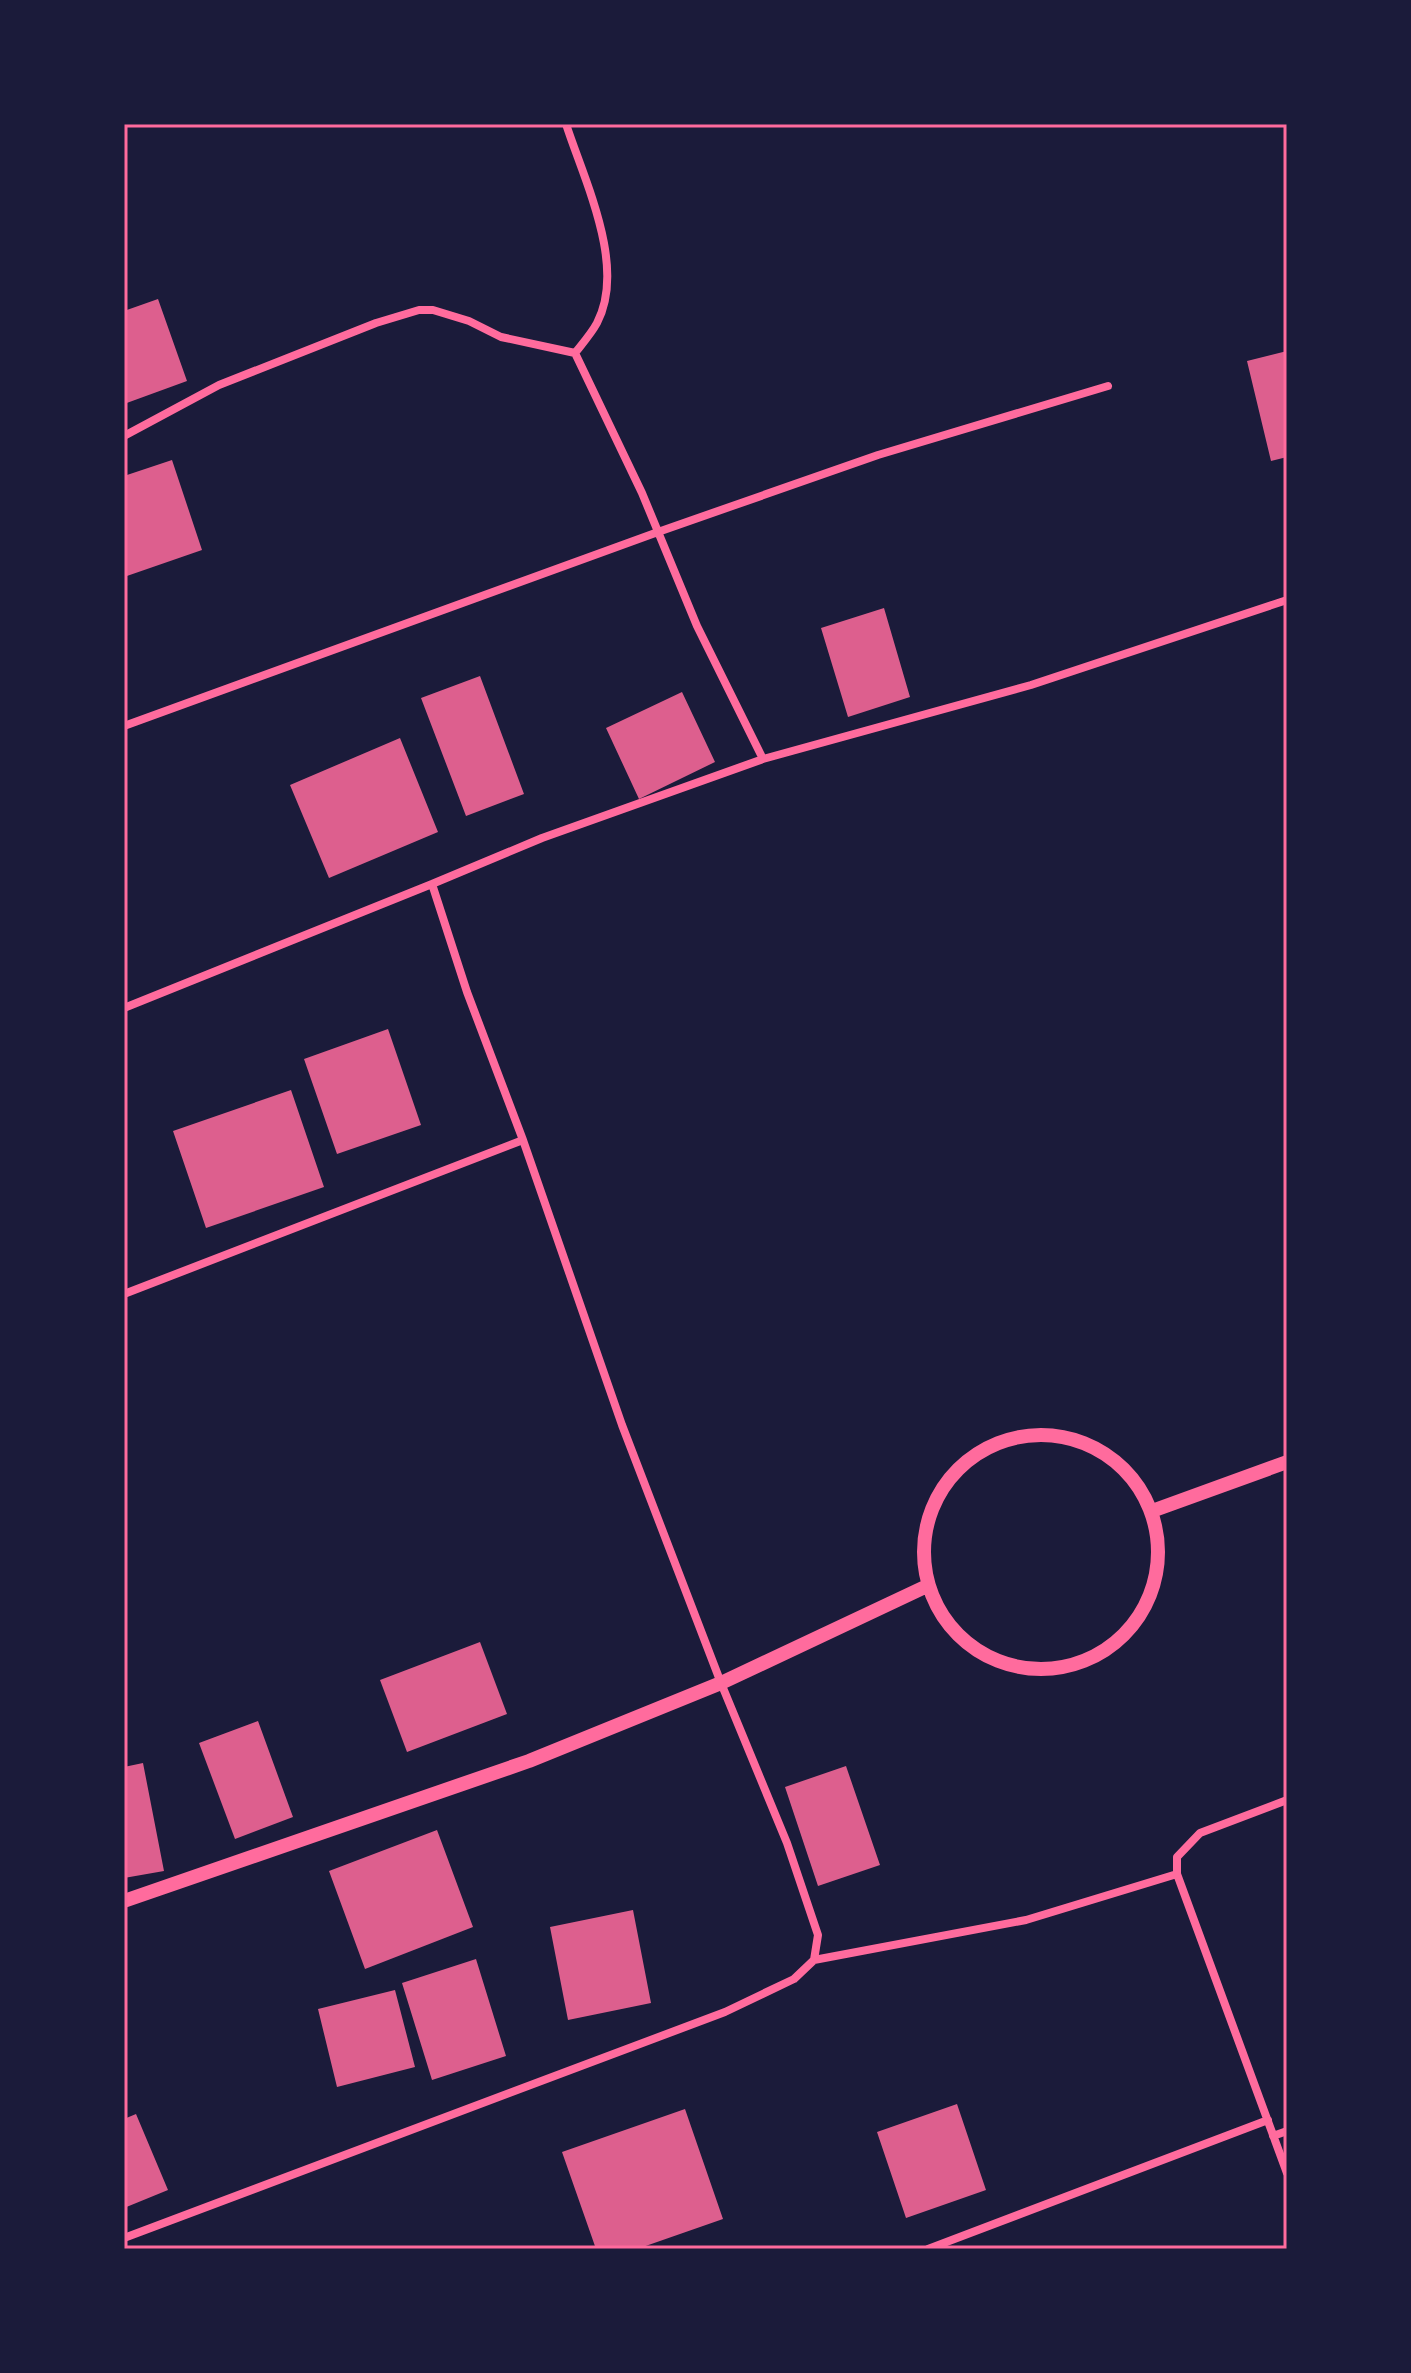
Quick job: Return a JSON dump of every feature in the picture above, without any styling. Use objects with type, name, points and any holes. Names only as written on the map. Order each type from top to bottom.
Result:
[{"type":"street","points":[[566,124],[605,242],[607,285],[598,322],[575,353]]},
{"type":"street","points":[[124,436],[219,385],[376,323],[419,310],[433,310],[469,321],[501,337],[575,353]]},
{"type":"street","points":[[575,353],[658,532],[697,626],[763,759]]},
{"type":"street","points":[[124,726],[878,455],[1108,386]]},
{"type":"street","points":[[124,1008],[542,838],[763,759],[1031,685],[1287,600]]},
{"type":"street","points":[[432,884],[467,992],[523,1140],[622,1425],[721,1683],[787,1843],[818,1935],[814,1960]]},
{"type":"street","points":[[124,1294],[523,1140]]},
{"type":"street","points":[[1048,1434],[1092,1445],[1128,1472],[1152,1511],[1159,1558],[1147,1604],[1119,1641],[1077,1665],[1030,1671],[985,1658],[948,1628],[927,1586],[923,1541],[936,1498],[964,1462],[1004,1440],[1048,1434]]},
{"type":"street","points":[[1152,1511],[1287,1462]]},
{"type":"street","points":[[124,1901],[529,1761],[721,1683],[927,1586]]},
{"type":"street","points":[[1287,1800],[1200,1833],[1177,1857],[1177,1874],[1287,2173]]},
{"type":"street","points":[[124,2238],[725,2012],[794,1979],[814,1960],[1026,1920],[1177,1874]]},
{"type":"street","points":[[928,2249],[1268,2120]]},
{"type":"street","points":[[1273,2136],[1287,2131]]},
{"type":"building","points":[[158,299],[187,381],[124,404],[124,311]]},
{"type":"building","points":[[1287,351],[1287,457],[1271,461],[1247,361]]},
{"type":"building","points":[[172,460],[202,550],[124,577],[124,476]]},
{"type":"building","points":[[884,608],[910,697],[848,717],[821,628]]},
{"type":"building","points":[[480,676],[524,794],[466,816],[421,698]]},
{"type":"building","points":[[682,692],[715,762],[639,799],[606,728]]},
{"type":"building","points":[[400,738],[438,832],[329,878],[290,785]]},
{"type":"building","points":[[388,1029],[421,1125],[337,1154],[304,1059]]},
{"type":"building","points":[[291,1090],[324,1187],[206,1228],[173,1131]]},
{"type":"building","points":[[480,1642],[507,1714],[407,1752],[380,1680]]},
{"type":"building","points":[[258,1721],[293,1817],[235,1839],[199,1743]]},
{"type":"building","points":[[143,1763],[164,1871],[124,1878],[124,1767]]},
{"type":"building","points":[[846,1766],[880,1865],[818,1886],[785,1787]]},
{"type":"building","points":[[437,1830],[473,1927],[365,1969],[329,1871]]},
{"type":"building","points":[[633,1910],[651,2003],[568,2020],[550,1927]]},
{"type":"building","points":[[476,1959],[506,2056],[432,2080],[402,1983]]},
{"type":"building","points":[[395,1990],[415,2067],[337,2087],[318,2009]]},
{"type":"building","points":[[957,2104],[986,2190],[906,2218],[877,2132]]},
{"type":"building","points":[[685,2109],[723,2219],[637,2249],[596,2249],[562,2152]]},
{"type":"building","points":[[136,2114],[168,2190],[124,2208],[124,2119]]}]
